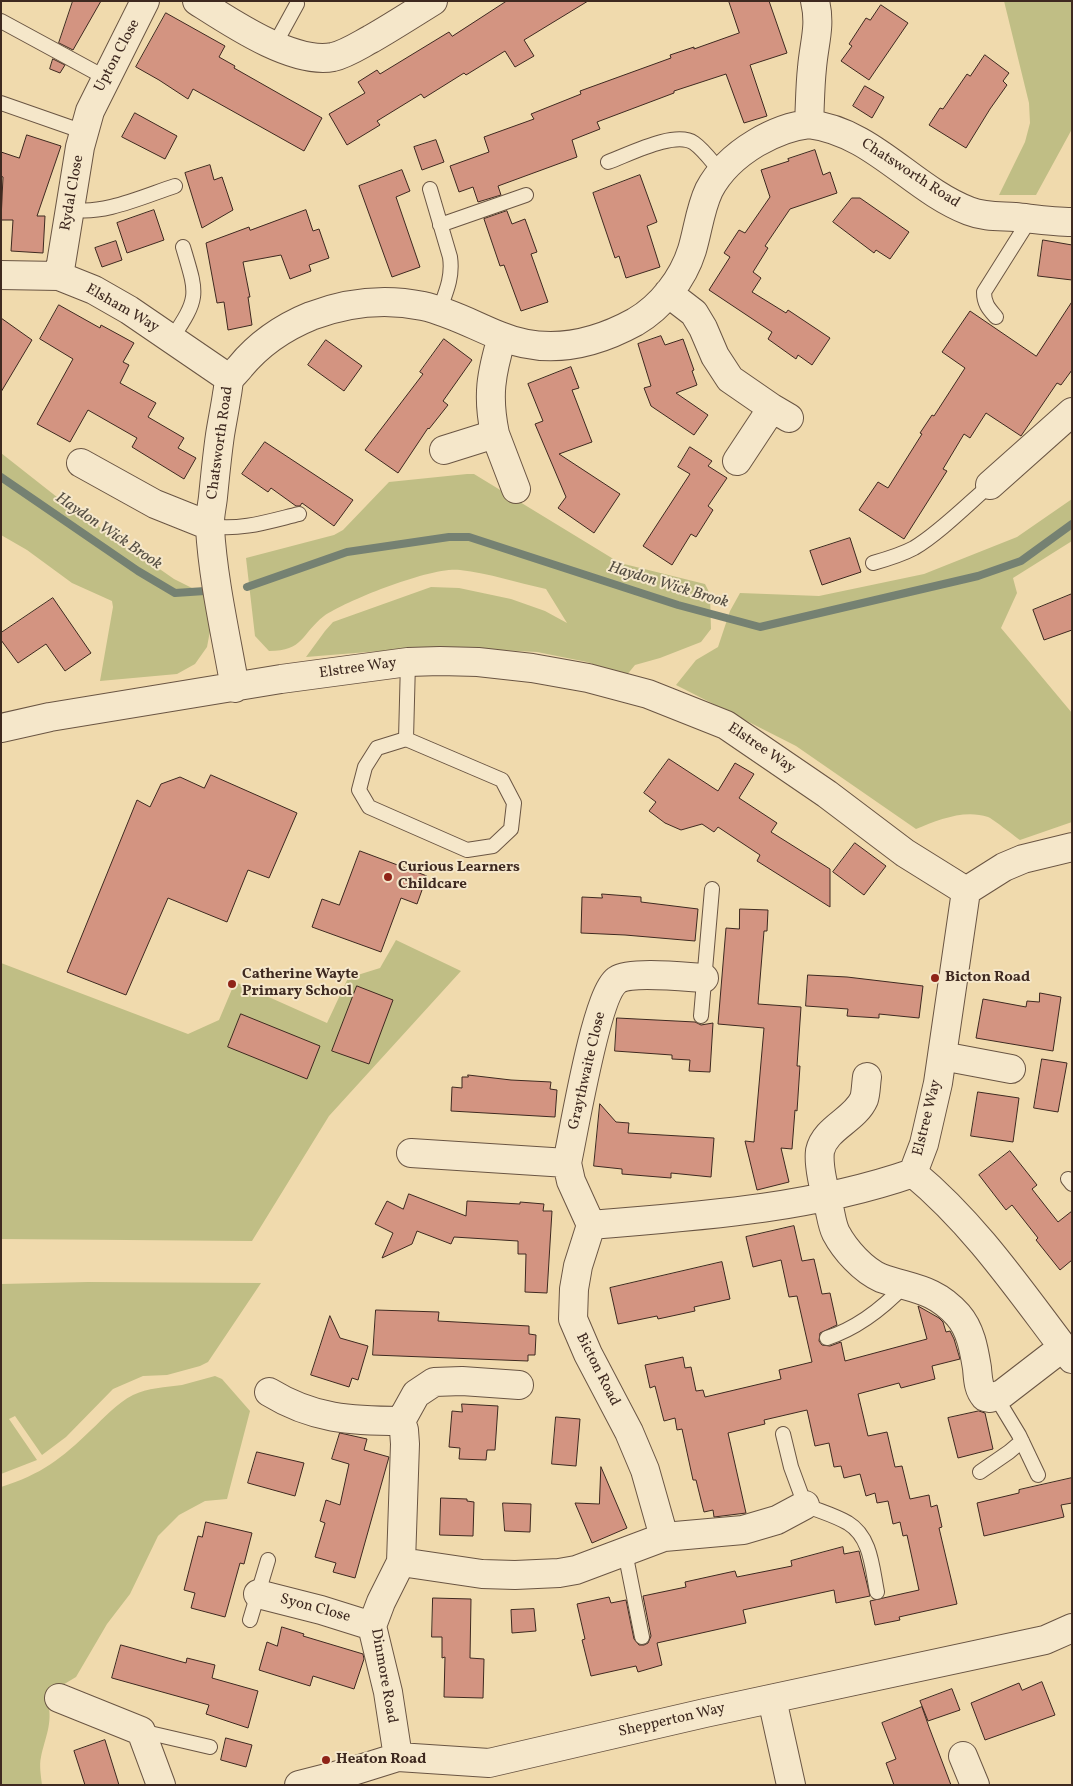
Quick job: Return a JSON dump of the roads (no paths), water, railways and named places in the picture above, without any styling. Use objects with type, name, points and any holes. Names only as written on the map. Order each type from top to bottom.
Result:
[{"type":"street","name":"Upton Close","points":[[87,121],[106,78],[145,1]]},
{"type":"street","points":[[197,1],[274,46],[297,55],[315,58],[332,57],[348,52],[433,1]]},
{"type":"street","points":[[810,124],[812,68],[818,21],[815,1]]},
{"type":"street","name":"Rydal Close","points":[[59,276],[87,121]]},
{"type":"street","name":"Chatsworth Road","points":[[235,688],[220,601],[210,526],[217,453],[230,379],[250,354],[300,320],[360,302],[383,301],[425,306],[522,344],[564,346],[586,342],[624,328],[640,319],[668,293],[686,264],[692,250],[704,203],[721,172],[742,152],[758,142],[776,132],[799,125],[810,124],[836,130],[853,137],[896,164],[940,196],[970,212],[988,216],[1072,222]]},
{"type":"street","name":"Elsham Way","points":[[1,274],[59,276],[94,290],[172,338],[230,379]]},
{"type":"street","points":[[668,293],[694,313],[715,356],[730,379],[781,413],[737,461]]},
{"type":"street","points":[[502,337],[490,386],[492,418],[495,434],[516,489]]},
{"type":"street","points":[[990,485],[1072,412]]},
{"type":"street","points":[[444,450],[495,434]]},
{"type":"street","points":[[81,463],[155,504],[210,526]]},
{"type":"street","name":"Elstree Way","points":[[1,728],[60,716],[281,679],[408,662],[440,661],[478,662],[532,668],[588,678],[648,694],[706,716],[740,733],[827,794],[904,853],[966,891],[932,1115],[914,1173],[936,1192],[992,1253],[1067,1353]]},
{"type":"street","points":[[966,891],[1004,867],[1023,859],[1072,847]]},
{"type":"street","name":"Graythwaite Close","points":[[590,1225],[571,1181],[567,1163],[598,1018],[612,987],[617,980],[625,976],[704,978]]},
{"type":"street","points":[[942,1056],[1010,1068]]},
{"type":"street","points":[[867,1077],[864,1099],[828,1137],[820,1150],[826,1197],[836,1232],[856,1260],[879,1277],[924,1290],[938,1297],[958,1316],[969,1334],[979,1387],[985,1397],[996,1397],[1067,1353]]},
{"type":"street","points":[[411,1153],[567,1163]]},
{"type":"street","points":[[590,1225],[706,1216],[782,1206],[876,1186],[914,1173]]},
{"type":"street","name":"Bicton Road","points":[[590,1225],[574,1289],[573,1319],[588,1354],[629,1432],[645,1470],[664,1537]]},
{"type":"street","points":[[269,1392],[282,1400],[306,1410],[344,1420],[401,1421],[416,1394],[434,1382],[462,1381],[519,1385]]},
{"type":"street","name":"Dinmore Road","points":[[398,1757],[388,1692],[372,1626],[381,1602],[401,1562],[405,1444],[401,1421]]},
{"type":"street","points":[[401,1562],[482,1574],[538,1575],[576,1570],[664,1537],[744,1530],[777,1520],[805,1505]]},
{"type":"street","name":"Syon Close","points":[[258,1594],[321,1610],[372,1626]]},
{"type":"street","name":"Shepperton Way","points":[[299,1785],[398,1757],[491,1774],[772,1699],[1045,1640],[1072,1628]]},
{"type":"street","name":"Shepperton Way","points":[[1045,1640],[1072,1643]]},
{"type":"street","points":[[59,1698],[141,1731],[160,1785]]},
{"type":"street","points":[[772,1699],[790,1785]]},
{"type":"street","points":[[963,1756],[975,1785]]},
{"type":"lane","points":[[274,46],[297,4]]},
{"type":"lane","points":[[1,21],[106,78]]},
{"type":"lane","points":[[1,103],[87,121]]},
{"type":"lane","points":[[608,162],[662,142],[683,139],[693,142],[721,172]]},
{"type":"lane","points":[[70,209],[82,212],[103,209],[175,186]]},
{"type":"lane","points":[[430,189],[452,268],[439,311]]},
{"type":"lane","points":[[440,225],[526,195]]},
{"type":"lane","points":[[996,317],[984,300],[984,292],[1030,219]]},
{"type":"lane","points":[[172,338],[186,318],[195,292],[183,247]]},
{"type":"lane","points":[[873,564],[914,548],[990,485]]},
{"type":"lane","points":[[210,526],[237,527],[299,514]]},
{"type":"lane","points":[[406,738],[408,662]]},
{"type":"lane","points":[[406,738],[502,780],[514,804],[511,829],[493,846],[467,850],[369,808],[358,790],[365,767],[377,748],[406,738]]},
{"type":"lane","points":[[701,1016],[712,889]]},
{"type":"lane","points":[[827,1338],[850,1329],[872,1315],[906,1285]]},
{"type":"lane","points":[[996,1397],[1022,1441],[1038,1475]]},
{"type":"lane","points":[[783,1434],[791,1467],[805,1505],[848,1523],[860,1534],[870,1554],[877,1592]]},
{"type":"lane","points":[[980,1472],[1022,1441]]},
{"type":"lane","points":[[625,1552],[642,1637]]},
{"type":"lane","points":[[250,1620],[268,1560]]},
{"type":"lane","points":[[141,1731],[210,1747]]},
{"type":"waterway","name":"Haydon Wick Brook","points":[[1,477],[138,571],[175,593],[205,591]]},
{"type":"waterway","name":"Haydon Wick Brook","points":[[247,587],[347,552],[449,537],[469,537],[678,605],[760,627],[978,576],[1021,561],[1072,524]]},
{"type":"place","name":"Curious Learners Childcare","points":[[388,877]]},
{"type":"place","name":"Bicton Road","points":[[935,978]]},
{"type":"place","name":"Catherine Wayte Primary School","points":[[232,984]]},
{"type":"place","name":"Heaton Road","points":[[326,1760]]}]
